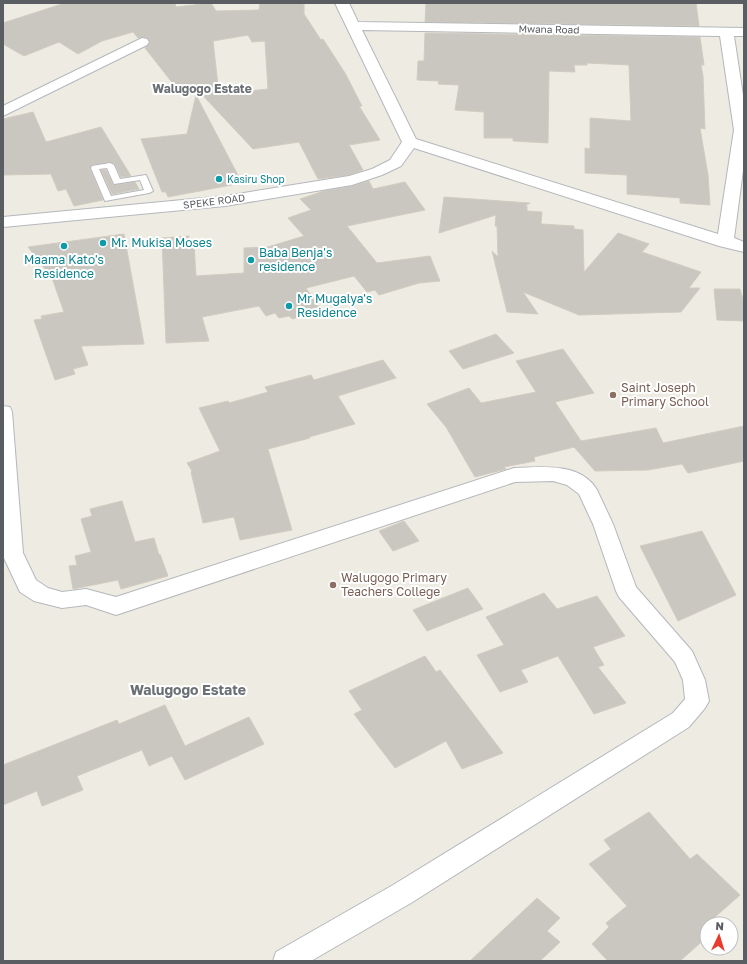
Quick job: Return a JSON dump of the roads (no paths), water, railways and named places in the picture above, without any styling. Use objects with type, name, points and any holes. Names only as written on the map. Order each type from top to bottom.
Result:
[{"type":"street","points":[[342,3],[410,142],[744,247]]},
{"type":"street","name":"Mwana Road","points":[[354,26],[744,32]]},
{"type":"street","points":[[725,242],[741,130],[726,31]]},
{"type":"street","points":[[3,112],[142,42]]},
{"type":"street","name":"SPEKE ROAD","points":[[3,222],[224,201],[352,180],[377,172],[396,163],[410,142]]},
{"type":"street","points":[[3,412],[12,553],[28,586],[42,595],[62,600],[86,597],[116,606],[514,475],[552,474],[573,479],[587,490],[603,524],[628,591],[684,657],[694,680],[698,701],[681,720],[402,894],[286,961]]},
{"type":"lane","points":[[110,165],[117,182],[142,177],[149,191],[129,195],[108,199],[95,168],[110,165]]},
{"type":"place","name":"Kasiru Shop","points":[[219,179]]},
{"type":"place","name":"Mr. Mukisa Moses","points":[[103,243]]},
{"type":"place","name":"Maama Kato's Residence","points":[[64,246]]},
{"type":"place","name":"Baba Benja's residence","points":[[251,260]]},
{"type":"place","name":"Mr Mugalya's Residence","points":[[289,306]]},
{"type":"place","name":"Saint Joseph Primary School","points":[[613,395]]},
{"type":"place","name":"Walugogo Primary Teachers College","points":[[333,585]]},
{"type":"district","name":"Walugogo Estate","points":[[202,89]]},
{"type":"district","name":"Walugogo Estate","points":[[188,690]]}]
